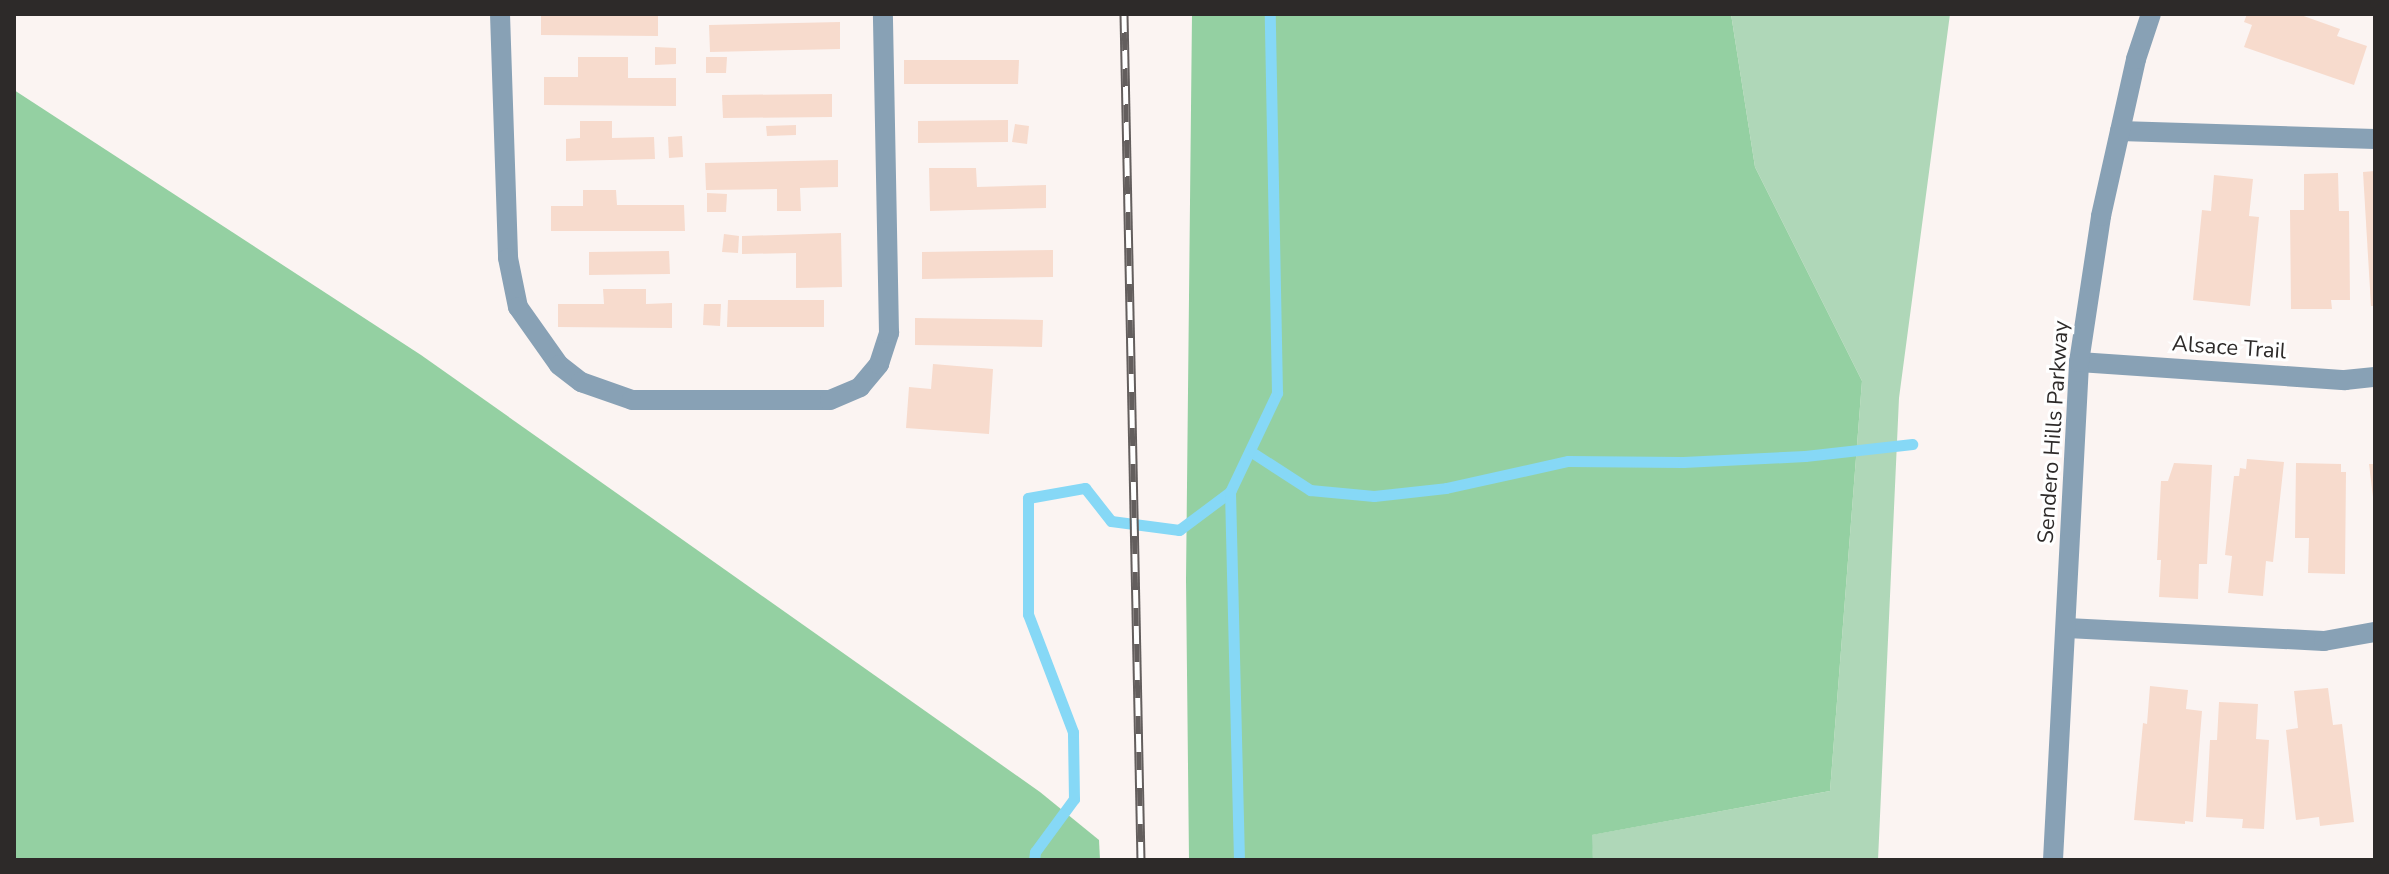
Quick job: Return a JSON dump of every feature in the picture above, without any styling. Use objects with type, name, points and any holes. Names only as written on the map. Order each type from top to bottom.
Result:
[{"type":"street","points":[[500,14],[508,258],[518,307],[559,365],[581,382],[632,400],[830,400],[860,387],[879,364],[889,333],[883,14]]},
{"type":"street","name":"Sendero Hills Parkway","points":[[2053,860],[2079,362],[2101,216],[2151,14]]},
{"type":"street","points":[[2120,131],[2374,138]]},
{"type":"street","name":"Alsace Trail","points":[[2079,362],[2345,380],[2375,377]]},
{"type":"street","points":[[2067,628],[2324,641],[2375,632]]},
{"type":"green space","points":[[1192,14],[1731,14],[1755,167],[1862,381],[1830,791],[1592,835],[1593,860],[1189,860],[1186,580]]},
{"type":"green space","points":[[1731,14],[1950,14],[1899,398],[1878,860],[1593,860],[1591,835],[1830,791],[1862,381],[1755,167]]},
{"type":"green space","points":[[14,90],[421,355],[1040,792],[1099,840],[1100,860],[14,860]]},
{"type":"building","points":[[541,14],[658,16],[658,36],[541,35]]},
{"type":"building","points":[[2247,14],[2298,14],[2340,29],[2337,36],[2367,46],[2354,85],[2244,47],[2252,25],[2244,22]]},
{"type":"building","points":[[840,22],[840,49],[710,52],[709,25]]},
{"type":"building","points":[[655,47],[676,48],[676,64],[655,65]]},
{"type":"building","points":[[578,57],[628,57],[628,78],[676,78],[676,106],[544,105],[544,77],[578,77]]},
{"type":"building","points":[[706,57],[727,57],[726,73],[706,73]]},
{"type":"building","points":[[904,60],[1019,60],[1018,84],[904,84]]},
{"type":"building","points":[[832,94],[832,117],[723,118],[722,95]]},
{"type":"building","points":[[1008,120],[1008,142],[918,143],[918,121]]},
{"type":"building","points":[[580,121],[612,121],[612,138],[654,137],[655,159],[566,161],[566,139],[580,138]]},
{"type":"building","points":[[1015,124],[1029,126],[1027,144],[1012,142]]},
{"type":"building","points":[[796,125],[796,135],[767,136],[766,126]]},
{"type":"building","points":[[682,136],[683,157],[669,158],[668,137]]},
{"type":"building","points":[[838,160],[838,187],[800,188],[801,211],[777,211],[777,189],[706,190],[705,163]]},
{"type":"building","points":[[929,168],[976,168],[977,187],[1046,185],[1046,208],[930,211]]},
{"type":"building","points":[[2375,171],[2375,306],[2371,306],[2363,172]]},
{"type":"building","points":[[2338,173],[2339,211],[2349,211],[2350,300],[2331,300],[2332,309],[2291,309],[2290,210],[2304,210],[2304,174]]},
{"type":"building","points":[[2214,175],[2253,179],[2249,216],[2259,217],[2250,306],[2193,300],[2202,210],[2211,211]]},
{"type":"building","points":[[583,190],[616,190],[617,205],[684,205],[685,231],[551,231],[551,206],[583,206]]},
{"type":"building","points":[[707,193],[727,194],[726,212],[707,212]]},
{"type":"building","points":[[841,233],[842,287],[796,288],[796,253],[742,254],[742,236]]},
{"type":"building","points":[[724,234],[739,236],[738,253],[722,252]]},
{"type":"building","points":[[1053,250],[1053,277],[922,279],[922,252]]},
{"type":"building","points":[[669,251],[670,274],[589,275],[589,252]]},
{"type":"building","points":[[603,289],[646,289],[646,304],[672,303],[672,328],[558,327],[558,304],[604,304]]},
{"type":"building","points":[[728,300],[824,300],[824,327],[727,327]]},
{"type":"building","points":[[704,304],[721,304],[720,326],[703,325]]},
{"type":"building","points":[[915,318],[1043,320],[1042,347],[915,345]]},
{"type":"building","points":[[933,364],[993,369],[989,434],[906,428],[909,387],[931,389]]},
{"type":"building","points":[[2247,459],[2284,462],[2273,562],[2266,561],[2263,596],[2228,593],[2232,556],[2225,555],[2234,476],[2239,476],[2240,468],[2246,469]]},
{"type":"building","points":[[2174,463],[2212,465],[2207,564],[2199,564],[2198,599],[2159,597],[2161,560],[2157,560],[2161,481],[2168,481]]},
{"type":"building","points":[[2296,463],[2341,464],[2341,472],[2346,472],[2345,574],[2308,573],[2309,538],[2295,538]]},
{"type":"building","points":[[2369,464],[2375,464],[2375,497],[2373,497]]},
{"type":"building","points":[[2150,686],[2188,690],[2186,709],[2202,711],[2193,822],[2134,820],[2143,723],[2147,724]]},
{"type":"building","points":[[2328,688],[2333,725],[2342,724],[2354,822],[2320,826],[2319,817],[2296,820],[2286,730],[2298,728],[2294,691]]},
{"type":"building","points":[[2219,702],[2258,704],[2256,739],[2269,740],[2264,829],[2242,828],[2243,819],[2206,817],[2210,740],[2217,740]]},
{"type":"waterway","points":[[1239,860],[1230,492],[1277,393],[1270,14]]},
{"type":"waterway","points":[[1250,451],[1310,490],[1374,496],[1446,488],[1568,461],[1683,462],[1805,456],[1912,444]]},
{"type":"waterway","points":[[1034,860],[1035,852],[1074,799],[1073,732],[1028,614],[1028,498],[1085,488],[1111,521],[1179,530],[1230,492]]},
{"type":"railway","points":[[1124,14],[1141,860]]}]
